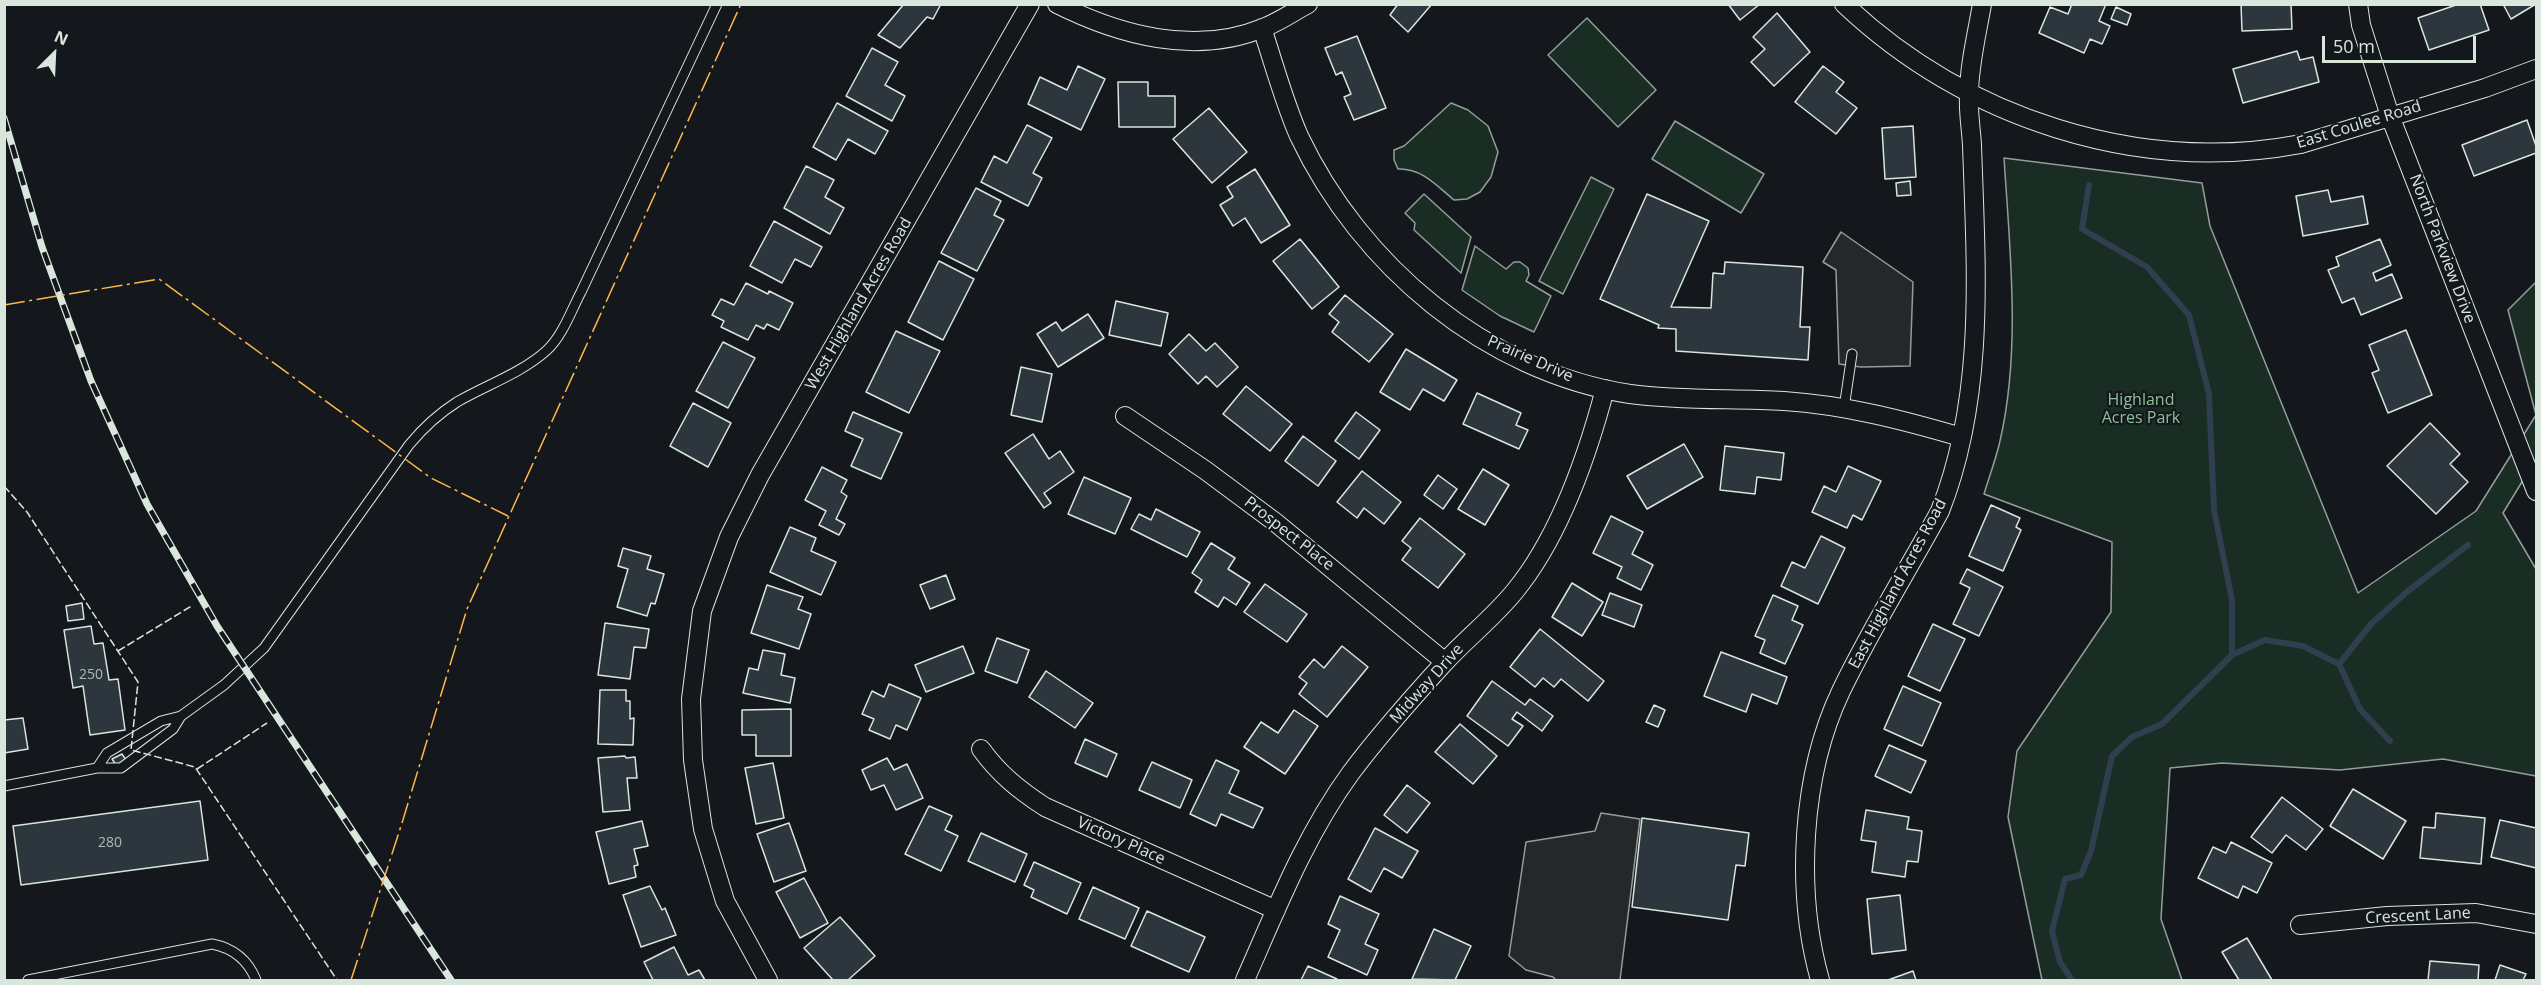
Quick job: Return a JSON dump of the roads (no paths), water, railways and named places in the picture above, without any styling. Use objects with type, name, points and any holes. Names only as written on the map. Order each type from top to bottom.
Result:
[{"type":"street","name":"West Highland Acres Road","points":[[768,981],[725,901],[703,829],[693,760],[691,699],[702,611],[729,537],[760,475],[1030,4]]},
{"type":"street","points":[[1057,4],[1120,31],[1144,37],[1204,40],[1262,28],[1308,4]]},
{"type":"street","name":"East Coulee Road","points":[[1844,4],[1884,40],[1968,94],[2046,124],[2098,140],[2149,149],[2198,153],[2252,151],[2293,145],[2325,138],[2485,88],[2536,69]]},
{"type":"street","name":"East Highland Acres Road","points":[[1820,981],[1809,921],[1806,838],[1812,789],[1824,740],[1841,691],[1940,511],[1951,484],[1972,385],[1976,338],[1972,143],[1968,94],[1982,4]]},
{"type":"street","name":"North Parkview Drive","points":[[2358,4],[2361,25],[2390,116],[2536,491]]},
{"type":"street","name":"Prairie Drive","points":[[1262,28],[1299,135],[1332,192],[1371,246],[1431,303],[1474,334],[1548,371],[1605,388],[1648,396],[1785,401],[1844,408],[1918,424],[1961,437]]},
{"type":"street","name":"Midway Drive","points":[[1245,981],[1313,833],[1349,776],[1445,662],[1514,592],[1527,574],[1562,512],[1578,477],[1605,388]]},
{"type":"street","name":"Prospect Place","points":[[1125,416],[1275,522],[1445,662]]},
{"type":"street","name":"Victory Place","points":[[981,749],[996,770],[1017,789],[1045,807],[1276,910]]},
{"type":"street","name":"Crescent Lane","points":[[2300,925],[2387,916],[2476,913],[2536,924]]},
{"type":"lane","points":[[97,768],[107,753],[161,721],[181,716],[224,685],[264,648],[409,445],[429,422],[457,402],[513,374],[547,351],[563,327],[581,292],[717,4]]},
{"type":"lane","points":[[1844,408],[1852,354]]},
{"type":"lane","points":[[4,786],[97,768],[121,768],[173,729],[181,716]]},
{"type":"lane","points":[[28,981],[212,944],[234,951],[249,968],[256,981]]},
{"type":"waterway","points":[[2072,980],[2060,962],[2052,931],[2065,879],[2081,875],[2091,851],[2112,756],[2132,737],[2162,724],[2232,655],[2232,600],[2214,510],[2209,394],[2189,315],[2147,267],[2082,229],[2089,185]]},
{"type":"waterway","points":[[2339,664],[2372,623],[2408,591],[2468,545]]},
{"type":"waterway","points":[[2232,655],[2265,640],[2303,646],[2339,664],[2360,709],[2390,741]]},
{"type":"railway","points":[[4,118],[42,247],[91,381],[147,504],[217,626],[451,980]]},
{"type":"park label","name":"Highland Acres Park","points":[[2141,409]]}]
